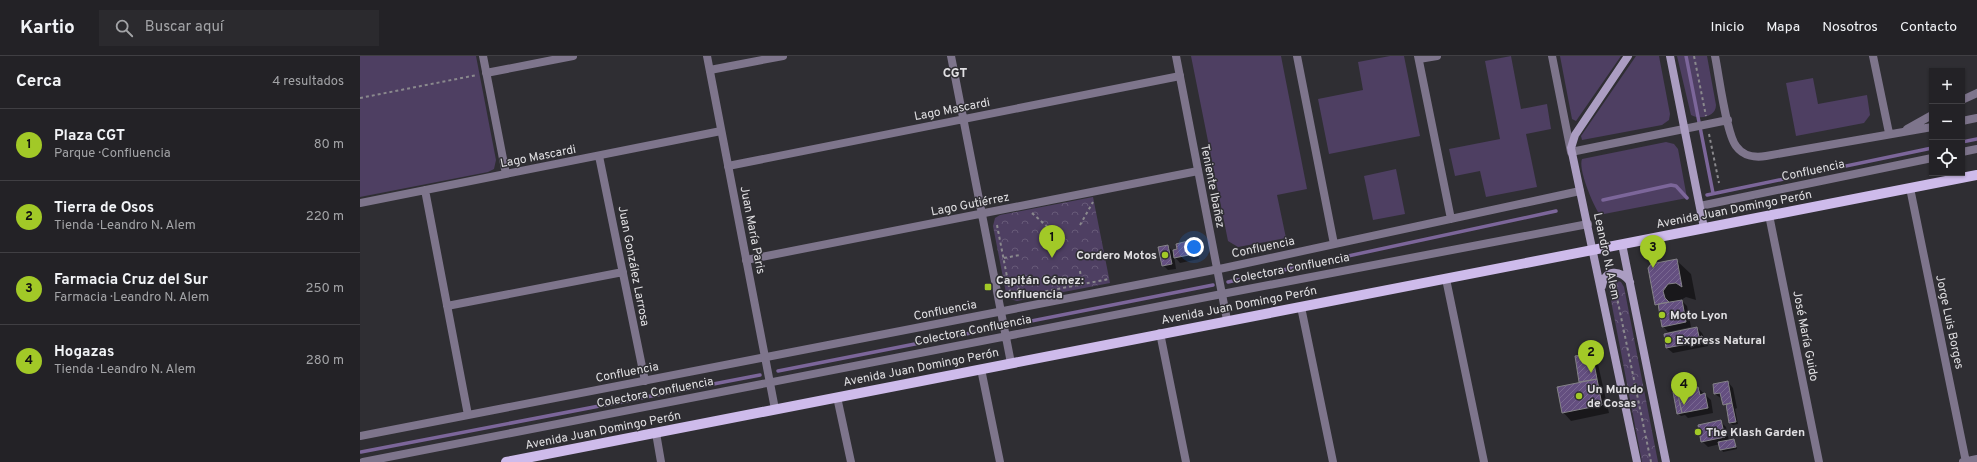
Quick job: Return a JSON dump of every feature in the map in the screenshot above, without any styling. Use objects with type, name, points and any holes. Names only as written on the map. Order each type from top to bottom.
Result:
[{"type":"main road","points":[[1571,152],[1573,138],[1628,56]]},
{"type":"main road","points":[[1670,56],[1704,228]]},
{"type":"main road","name":"Leandro N. Alem","points":[[1571,152],[1594,250],[1637,462]]},
{"type":"main road","name":"Avenida Juan Domingo Perón","points":[[506,462],[1160,333],[1446,279],[1977,175]]},
{"type":"main road","name":"Leandro N. Alem","points":[[1622,244],[1666,462]]},
{"type":"main road","points":[[1602,288],[1604,278],[1611,273],[1619,272],[1630,282]]},
{"type":"street","points":[[483,56],[506,174]]},
{"type":"street","points":[[486,73],[573,56]]},
{"type":"street","name":"Juan María Paris","points":[[707,56],[775,409]]},
{"type":"street","points":[[710,70],[783,56]]},
{"type":"street","points":[[952,56],[1011,363]]},
{"type":"street","name":"Teniente Ibañez","points":[[1176,56],[1227,320]]},
{"type":"street","points":[[1297,56],[1334,244]]},
{"type":"street","points":[[1437,56],[1419,58],[1451,219]]},
{"type":"street","name":"Leandro N. Alem","points":[[1552,56],[1571,152]]},
{"type":"street","points":[[1715,56],[1733,142],[1742,152],[1751,156],[1766,156],[1904,130],[1929,127]]},
{"type":"street","points":[[1873,56],[1889,133]]},
{"type":"street","name":"Lago Mascardi","points":[[728,166],[1180,76]]},
{"type":"street","points":[[1965,99],[1977,93]]},
{"type":"street","points":[[1904,130],[1929,116]]},
{"type":"street","points":[[1965,120],[1977,118]]},
{"type":"street","points":[[1571,152],[1728,120]]},
{"type":"street","name":"Lago Mascardi","points":[[360,203],[721,131]]},
{"type":"street","points":[[1965,151],[1977,149]]},
{"type":"street","name":"Juan González Larrosa","points":[[599,156],[645,381]]},
{"type":"street","name":"Confluencia","points":[[1700,206],[1929,159]]},
{"type":"street","name":"Lago Gutiérrez","points":[[746,260],[1198,171]]},
{"type":"street","name":"Jorge Luis Borges","points":[[1910,188],[1965,462]]},
{"type":"street","points":[[426,190],[468,415]]},
{"type":"street","name":"Confluencia","points":[[360,436],[1218,269],[1580,191]]},
{"type":"street","name":"José María Guido","points":[[1770,215],[1820,462]]},
{"type":"street","name":"Colectora Confluencia","points":[[363,462],[1588,224]]},
{"type":"street","points":[[447,306],[623,272]]},
{"type":"street","points":[[1446,279],[1484,462]]},
{"type":"street","points":[[1301,307],[1333,462]]},
{"type":"street","points":[[1160,333],[1186,462]]},
{"type":"street","points":[[981,369],[1000,462]]},
{"type":"street","points":[[837,397],[850,462]]},
{"type":"street","points":[[656,433],[662,462]]},
{"type":"street","points":[[1965,462],[1977,459]]},
{"type":"path","points":[[360,98],[486,73]]},
{"type":"path","points":[[1080,225],[1093,201]]},
{"type":"path","points":[[1032,213],[1052,231]]},
{"type":"path","points":[[997,225],[1010,292],[1016,297],[1017,301]]},
{"type":"path","points":[[1004,258],[1020,255]]},
{"type":"path","points":[[1080,272],[1082,284]]},
{"type":"path","points":[[1016,297],[1109,279]]},
{"type":"path","points":[[1613,280],[1651,462]]},
{"type":"path","points":[[1013,294],[1026,282]]},
{"type":"path","points":[[1006,293],[1010,292]]},
{"type":"green space","points":[[360,56],[476,56],[496,160],[494,169],[488,172],[360,197]]},
{"type":"green space","points":[[1191,56],[1281,56],[1307,189],[1277,195],[1286,238],[1238,247],[1228,241]]},
{"type":"green space","points":[[1390,56],[1404,56],[1420,136],[1329,154],[1318,99],[1363,90],[1358,62]]},
{"type":"green space","points":[[1511,56],[1521,109],[1547,104],[1551,129],[1526,134],[1537,187],[1486,197],[1480,171],[1455,176],[1449,149],[1500,139],[1485,61]]},
{"type":"green space","points":[[1560,56],[1621,56],[1576,121],[1572,119]]},
{"type":"green space","points":[[1636,56],[1659,56],[1670,114],[1669,120],[1662,125],[1582,140],[1581,136]]},
{"type":"green space","points":[[1677,56],[1707,56],[1716,105],[1715,109],[1710,115],[1699,117],[1691,115]]},
{"type":"green space","points":[[1813,78],[1818,104],[1867,95],[1870,115],[1864,123],[1796,136],[1786,83]]},
{"type":"green space","points":[[1666,142],[1674,144],[1678,149],[1687,198],[1604,214],[1598,212],[1592,201],[1584,178],[1581,164],[1582,159]]},
{"type":"green space","points":[[1396,169],[1405,214],[1373,220],[1364,176]]},
{"type":"green space","points":[[1093,197],[1110,283],[1017,301],[1010,299],[1006,293],[993,226],[995,218],[1000,215]]},
{"type":"green space","points":[[1615,280],[1621,282],[1624,287],[1658,462],[1642,462],[1609,290],[1610,283]]},
{"type":"building","points":[[1192,240],[1194,254],[1174,258],[1173,250],[1177,249],[1176,244]]},
{"type":"building","name":"Cordero Motos","points":[[1168,245],[1172,264],[1162,266],[1158,247]]},
{"type":"building","points":[[1677,259],[1682,287],[1676,283],[1668,284],[1663,291],[1665,298],[1669,302],[1655,305],[1648,268],[1651,264]]},
{"type":"building","points":[[1682,300],[1686,322],[1662,327],[1658,304]]},
{"type":"building","points":[[1697,327],[1699,337],[1702,336],[1703,341],[1666,348],[1664,334]]},
{"type":"building","points":[[1592,353],[1597,379],[1579,382],[1575,356]]},
{"type":"building","name":"Un Mundo de Cosas","points":[[1597,379],[1602,405],[1562,413],[1557,387]]},
{"type":"building","points":[[1728,381],[1732,403],[1723,405],[1720,393],[1714,394],[1713,384]]},
{"type":"building","points":[[1698,387],[1700,395],[1705,393],[1708,408],[1682,413],[1677,391]]},
{"type":"building","points":[[1677,391],[1682,413],[1677,414],[1673,392]]},
{"type":"building","points":[[1732,403],[1736,422],[1729,423],[1726,404]]},
{"type":"building","points":[[1721,420],[1725,437],[1701,442],[1698,425]]},
{"type":"building","points":[[1734,439],[1736,447],[1720,450],[1718,442]]},
{"type":"waterway","points":[[1686,56],[1713,193]]},
{"type":"waterway","points":[[1965,141],[1977,139]]},
{"type":"waterway","points":[[1707,195],[1929,149]]},
{"type":"waterway","points":[[1603,200],[1671,185],[1676,186],[1687,198]]},
{"type":"waterway","points":[[1228,282],[1556,211]]},
{"type":"waterway","points":[[1016,324],[1213,285]]},
{"type":"waterway","points":[[778,371],[996,328]]},
{"type":"waterway","points":[[361,452],[760,375]]},
{"type":"place","name":"Cordero Motos","points":[[1165,255]]},
{"type":"place","name":"Plaza CGT","points":[[1052,258]]},
{"type":"place","name":"Farmacia Cruz del Sur","points":[[1653,268]]},
{"type":"place","name":"Capitán Gómez: Confluencia","points":[[988,287]]},
{"type":"place","name":"Moto Lyon","points":[[1662,315]]},
{"type":"place","name":"Express Natural","points":[[1668,340]]},
{"type":"place","name":"Tierra de Osos","points":[[1591,373]]},
{"type":"place","name":"Un Mundo de Cosas","points":[[1579,396]]},
{"type":"place","name":"Hogazas","points":[[1684,405]]},
{"type":"place","name":"The Klash Garden","points":[[1698,432]]},
{"type":"district","name":"CGT","points":[[955,72]]}]
